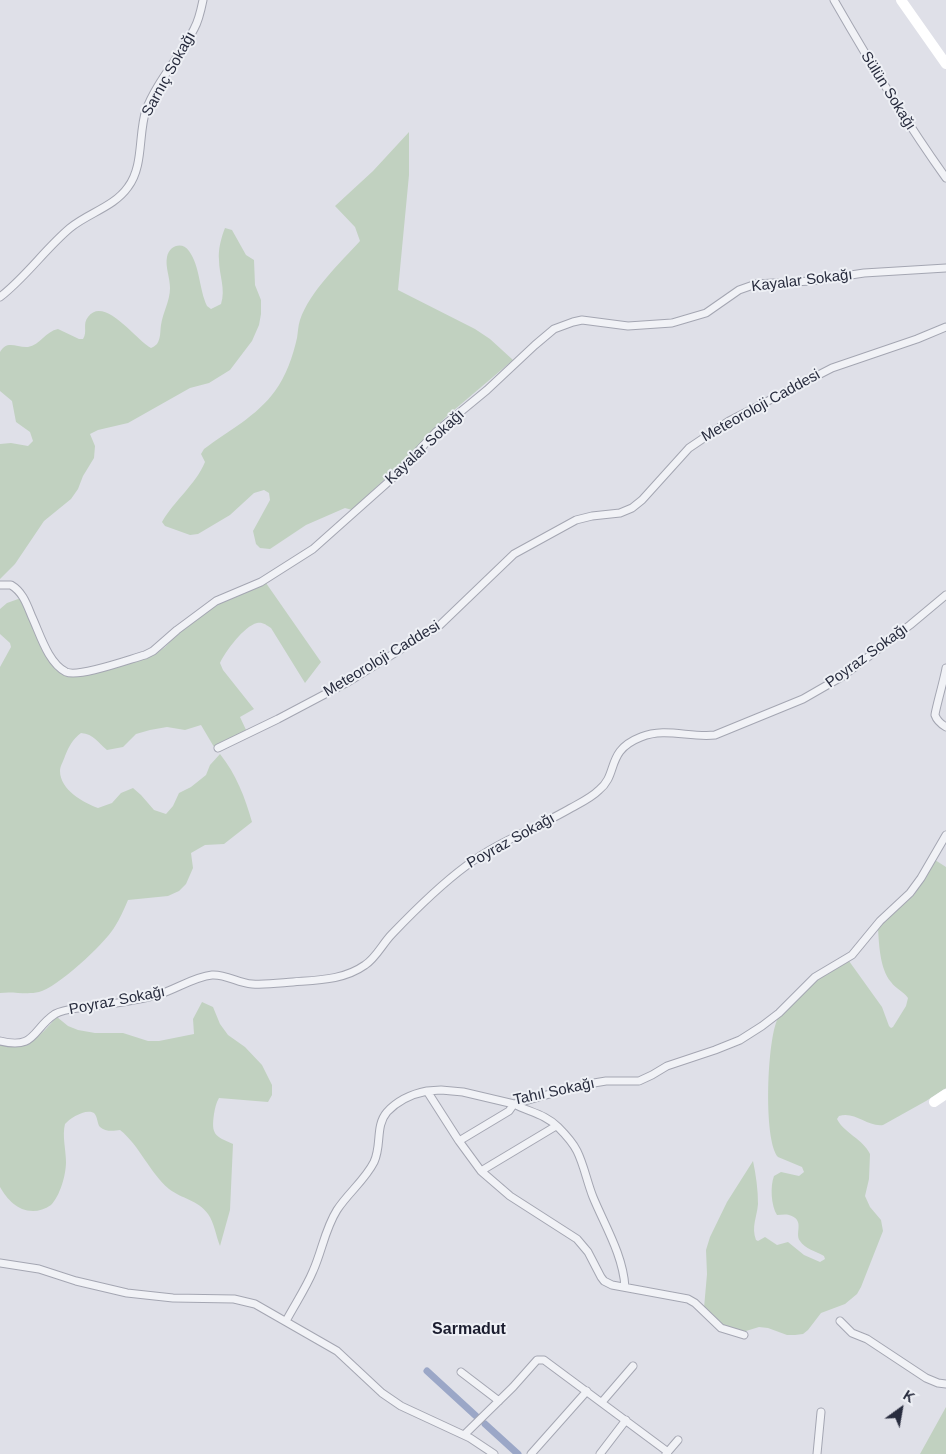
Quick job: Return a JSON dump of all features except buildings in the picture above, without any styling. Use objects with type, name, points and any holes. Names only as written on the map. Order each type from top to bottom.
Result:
[{"type":"street","name":"Sarnıç Sokağı","points":[[0,297],[19,281],[62,234],[118,198],[130,184],[137,168],[140,132],[147,108],[194,30],[203,0]]},
{"type":"street","name":"Sülün Sokağı","points":[[834,0],[907,124],[946,178]]},
{"type":"street","points":[[901,0],[946,64]]},
{"type":"street","name":"Kayalar Sokağı","points":[[0,585],[11,585],[21,594],[55,662],[67,672],[80,673],[145,655],[153,651],[177,630],[216,601],[261,582],[313,549],[395,476],[436,432],[487,390],[535,344],[554,330],[582,320],[642,326],[687,320],[706,313],[740,290],[756,284],[811,281],[864,273],[946,268]]},
{"type":"street","name":"Meteoroloji Caddesi","points":[[218,748],[348,682],[440,625],[514,554],[524,548],[585,517],[620,513],[632,508],[642,500],[689,448],[729,421],[832,368],[946,327]]},
{"type":"street","name":"Poyraz Sokağı","points":[[0,1041],[16,1044],[31,1039],[53,1016],[66,1010],[100,1006],[156,995],[211,975],[225,976],[243,983],[260,984],[332,978],[354,971],[370,961],[392,934],[430,896],[466,866],[480,856],[545,823],[598,792],[606,782],[618,753],[632,741],[642,736],[663,732],[715,736],[803,698],[856,667],[945,599]]},
{"type":"street","points":[[946,668],[941,694],[935,710],[937,719],[946,726]]},
{"type":"street","name":"Tahıl Sokağı","points":[[286,1321],[314,1270],[332,1220],[342,1203],[373,1164],[380,1146],[380,1125],[382,1119],[387,1111],[403,1099],[427,1091],[441,1090],[463,1092],[514,1104],[582,1085],[606,1081],[640,1081],[667,1066],[728,1046],[750,1034],[789,1004],[815,977],[852,954],[880,921],[910,893],[946,835]]},
{"type":"street","points":[[427,1091],[480,1171],[510,1196],[577,1239],[588,1252],[604,1282],[688,1299],[695,1302],[722,1328],[744,1335]]},
{"type":"street","points":[[934,1102],[946,1094]]},
{"type":"street","points":[[459,1141],[509,1111],[514,1104],[542,1115],[556,1126],[570,1141],[579,1155],[592,1195],[617,1252],[624,1274],[625,1287]]},
{"type":"street","points":[[480,1171],[556,1126]]},
{"type":"street","points":[[0,1263],[39,1269],[76,1281],[134,1294],[173,1298],[225,1299],[246,1302],[263,1308],[337,1351],[382,1393],[401,1406],[464,1435],[494,1454]]},
{"type":"street","points":[[840,1321],[852,1334],[867,1339],[926,1378],[946,1384]]},
{"type":"street","points":[[464,1435],[540,1359],[602,1402],[667,1453],[678,1440]]},
{"type":"street","points":[[602,1402],[632,1366]]},
{"type":"street","points":[[461,1372],[499,1401]]},
{"type":"street","points":[[531,1454],[587,1391]]},
{"type":"street","points":[[817,1454],[821,1412]]},
{"type":"street","points":[[600,1454],[626,1420]]},
{"type":"green space","points":[[409,132],[409,175],[398,290],[475,329],[490,339],[513,360],[447,416],[352,510],[345,508],[306,525],[270,549],[260,548],[256,544],[253,531],[270,500],[269,493],[264,490],[254,493],[230,515],[198,534],[190,535],[165,526],[162,522],[167,514],[201,470],[205,462],[201,454],[204,449],[251,416],[275,391],[283,379],[291,359],[299,322],[305,309],[326,278],[360,241],[355,227],[335,206],[373,171]]},
{"type":"green space","points":[[225,228],[232,230],[246,255],[254,260],[255,285],[261,300],[261,314],[259,325],[252,341],[230,370],[209,383],[190,388],[128,423],[98,430],[90,434],[95,446],[94,458],[83,476],[78,489],[71,499],[44,521],[15,564],[0,579],[0,444],[11,443],[28,446],[33,441],[30,432],[16,422],[12,401],[0,391],[0,352],[9,345],[32,346],[50,332],[58,329],[83,339],[88,317],[95,312],[102,311],[120,321],[151,348],[153,347],[159,339],[162,320],[170,293],[167,257],[170,250],[176,246],[183,246],[193,257],[207,306],[211,309],[221,304],[223,293],[219,252]]},
{"type":"green space","points":[[266,583],[321,662],[305,683],[271,628],[263,623],[257,623],[241,634],[230,646],[220,663],[223,670],[254,709],[240,717],[247,732],[214,747],[201,725],[185,730],[167,727],[136,734],[123,747],[107,750],[93,737],[81,733],[70,746],[60,771],[61,778],[68,790],[92,806],[98,808],[112,803],[121,793],[133,788],[154,810],[166,814],[173,806],[179,793],[191,787],[206,775],[210,765],[220,754],[239,786],[252,822],[224,844],[205,845],[191,853],[193,868],[186,884],[179,891],[168,896],[128,900],[109,935],[80,965],[57,983],[39,992],[0,993],[0,667],[11,647],[10,643],[0,634],[0,609],[7,603],[21,598],[37,635],[69,676],[83,676],[154,655],[165,647],[181,630],[228,598]]},
{"type":"green space","points":[[935,860],[946,867],[946,1088],[883,1125],[872,1124],[856,1117],[845,1115],[839,1116],[837,1119],[844,1128],[863,1144],[870,1154],[869,1179],[865,1196],[870,1207],[881,1220],[883,1231],[861,1287],[857,1294],[845,1304],[821,1313],[803,1334],[787,1335],[768,1328],[759,1327],[746,1331],[736,1331],[725,1327],[704,1308],[707,1274],[706,1250],[710,1237],[727,1202],[753,1161],[758,1199],[754,1226],[756,1240],[758,1241],[765,1237],[777,1245],[788,1242],[804,1255],[820,1262],[825,1259],[824,1256],[802,1244],[799,1238],[797,1220],[789,1215],[777,1215],[772,1201],[774,1176],[781,1172],[799,1176],[804,1172],[802,1167],[778,1157],[773,1147],[770,1131],[769,1066],[774,1029],[778,1018],[825,973],[849,961],[882,1007],[889,1026],[893,1027],[906,1006],[908,998],[887,977],[884,970],[878,928],[914,895]]},
{"type":"green space","points":[[202,1002],[213,1007],[220,1024],[228,1035],[245,1047],[262,1065],[272,1085],[272,1095],[268,1102],[219,1098],[216,1104],[213,1121],[214,1131],[218,1137],[233,1144],[230,1210],[220,1246],[212,1221],[204,1209],[169,1189],[127,1136],[120,1130],[110,1131],[102,1129],[94,1113],[91,1112],[78,1114],[65,1124],[65,1173],[60,1191],[51,1205],[33,1211],[17,1207],[9,1200],[0,1187],[0,1044],[19,1046],[33,1041],[57,1017],[68,1026],[78,1030],[95,1033],[123,1033],[148,1041],[159,1041],[194,1034],[193,1019]]},
{"type":"green space","points":[[946,1407],[946,1454],[920,1454]]},
{"type":"waterway","points":[[427,1371],[476,1416]]},
{"type":"waterway","points":[[485,1424],[518,1454]]},
{"type":"district","name":"Sarmadut","points":[[469,1330]]}]
